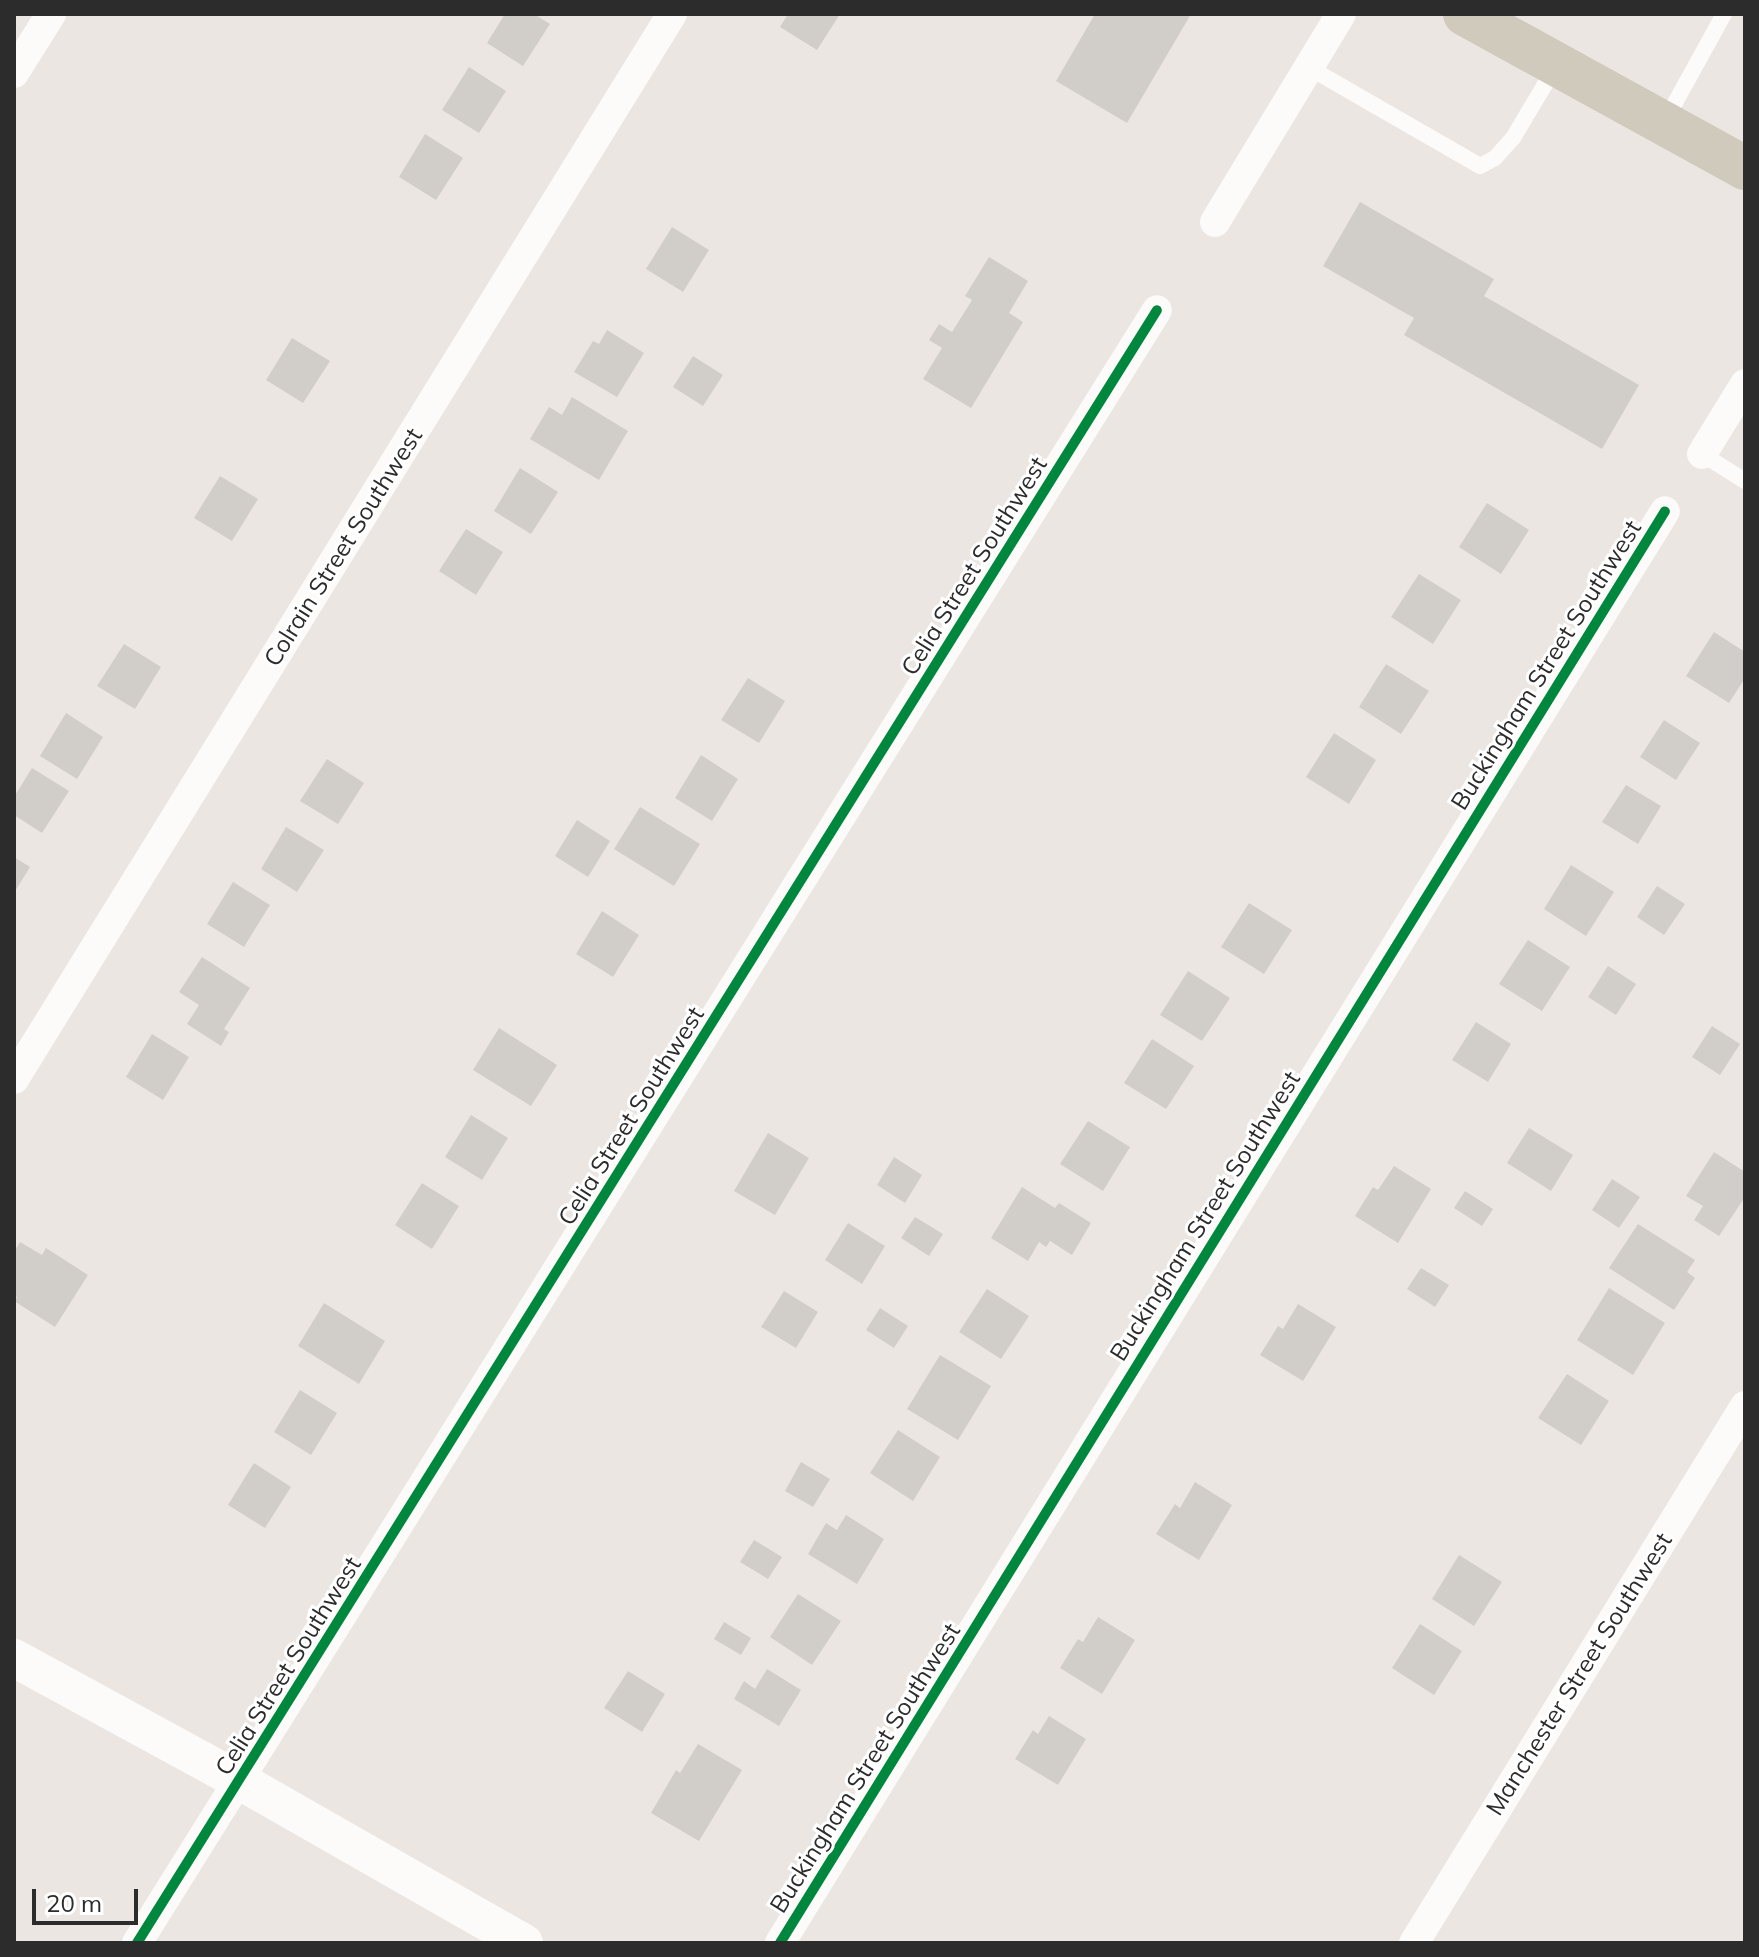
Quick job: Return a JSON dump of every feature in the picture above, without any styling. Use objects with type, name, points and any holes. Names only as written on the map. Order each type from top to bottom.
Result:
[{"type":"main road","points":[[1465,14],[1664,123],[1743,161]]},
{"type":"street","points":[[14,73],[51,14]]},
{"type":"street","name":"Colrain Street Southwest","points":[[14,1079],[672,14]]},
{"type":"street","points":[[1215,222],[1341,14]]},
{"type":"street","name":"Celia Street Southwest","points":[[137,1943],[1157,310]]},
{"type":"street","points":[[1702,454],[1745,384]]},
{"type":"street","name":"Buckingham Street Southwest","points":[[780,1943],[1665,511]]},
{"type":"street","name":"Manchester Street Southwest","points":[[1414,1943],[1745,1406]]},
{"type":"street","points":[[14,1658],[240,1781],[524,1943]]},
{"type":"lane","points":[[1664,123],[1724,14]]},
{"type":"lane","points":[[1308,67],[1480,166],[1495,158],[1513,138],[1556,65]]},
{"type":"lane","points":[[1702,454],[1745,481]]},
{"type":"building","points":[[505,14],[534,14],[550,24],[523,66],[487,43]]},
{"type":"building","points":[[788,14],[840,14],[817,50],[780,27]]},
{"type":"building","points":[[1095,14],[1191,14],[1127,123],[1056,81]]},
{"type":"building","points":[[469,67],[506,91],[479,133],[442,110]]},
{"type":"building","points":[[425,134],[463,158],[436,200],[399,177]]},
{"type":"building","points":[[1360,202],[1494,279],[1484,296],[1639,385],[1602,449],[1404,335],[1414,318],[1323,266]]},
{"type":"building","points":[[672,227],[709,250],[683,292],[646,269]]},
{"type":"building","points":[[989,257],[1028,281],[1009,313],[1023,322],[971,408],[923,379],[942,348],[929,340],[939,324],[952,332],[972,300],[965,296]]},
{"type":"building","points":[[607,330],[644,353],[617,397],[574,372],[593,341],[599,344]]},
{"type":"building","points":[[292,338],[330,361],[303,403],[266,380]]},
{"type":"building","points":[[693,356],[723,375],[703,406],[673,387]]},
{"type":"building","points":[[572,397],[628,431],[599,480],[530,439],[549,407],[562,415]]},
{"type":"building","points":[[520,468],[558,492],[531,534],[494,511]]},
{"type":"building","points":[[220,476],[258,499],[232,541],[194,518]]},
{"type":"building","points":[[1487,503],[1529,530],[1501,574],[1459,547]]},
{"type":"building","points":[[466,529],[503,552],[476,595],[439,571]]},
{"type":"building","points":[[1419,574],[1461,600],[1433,644],[1391,617]]},
{"type":"building","points":[[1714,632],[1745,652],[1745,678],[1729,703],[1686,676]]},
{"type":"building","points":[[124,644],[161,667],[135,709],[97,686]]},
{"type":"building","points":[[1386,664],[1429,691],[1401,734],[1359,707]]},
{"type":"building","points":[[748,678],[785,701],[759,743],[721,720]]},
{"type":"building","points":[[66,713],[103,737],[77,779],[40,756]]},
{"type":"building","points":[[1664,720],[1700,743],[1676,780],[1640,757]]},
{"type":"building","points":[[1334,733],[1376,760],[1349,804],[1306,777]]},
{"type":"building","points":[[701,755],[738,779],[712,821],[675,798]]},
{"type":"building","points":[[327,759],[364,783],[338,824],[300,801]]},
{"type":"building","points":[[32,768],[69,791],[42,833],[14,815],[14,797]]},
{"type":"building","points":[[1626,785],[1661,806],[1638,844],[1602,822]]},
{"type":"building","points":[[640,807],[700,844],[674,886],[614,849]]},
{"type":"building","points":[[577,820],[610,841],[588,877],[555,856]]},
{"type":"building","points":[[286,827],[324,850],[297,892],[261,869]]},
{"type":"building","points":[[14,857],[30,867],[14,893]]},
{"type":"building","points":[[1571,865],[1614,892],[1586,936],[1544,909]]},
{"type":"building","points":[[233,882],[270,905],[244,947],[207,924]]},
{"type":"building","points":[[1657,886],[1685,904],[1664,935],[1637,917]]},
{"type":"building","points":[[1249,903],[1292,930],[1264,974],[1221,947]]},
{"type":"building","points":[[602,911],[639,935],[613,977],[576,954]]},
{"type":"building","points":[[1528,940],[1570,967],[1542,1011],[1499,984]]},
{"type":"building","points":[[202,957],[250,988],[224,1029],[229,1032],[221,1046],[187,1024],[199,1005],[179,992]]},
{"type":"building","points":[[1608,966],[1636,984],[1616,1015],[1588,997]]},
{"type":"building","points":[[1188,971],[1230,998],[1202,1041],[1160,1015]]},
{"type":"building","points":[[1476,1022],[1511,1044],[1488,1082],[1452,1060]]},
{"type":"building","points":[[1712,1026],[1740,1044],[1720,1075],[1692,1057]]},
{"type":"building","points":[[499,1028],[557,1065],[531,1106],[473,1070]]},
{"type":"building","points":[[152,1034],[189,1057],[163,1100],[126,1077]]},
{"type":"building","points":[[1152,1039],[1194,1066],[1166,1109],[1124,1083]]},
{"type":"building","points":[[471,1115],[508,1138],[482,1180],[445,1157]]},
{"type":"building","points":[[1088,1121],[1130,1147],[1103,1191],[1060,1164]]},
{"type":"building","points":[[1529,1128],[1573,1155],[1551,1191],[1507,1163]]},
{"type":"building","points":[[768,1133],[809,1158],[775,1215],[734,1191]]},
{"type":"building","points":[[1714,1152],[1745,1172],[1745,1197],[1719,1236],[1694,1220],[1703,1206],[1686,1196]]},
{"type":"building","points":[[894,1157],[922,1175],[905,1203],[877,1185]]},
{"type":"building","points":[[1394,1166],[1431,1189],[1398,1243],[1355,1216],[1373,1187],[1378,1190]]},
{"type":"building","points":[[1612,1179],[1640,1197],[1619,1228],[1592,1210]]},
{"type":"building","points":[[422,1183],[459,1206],[432,1249],[395,1225]]},
{"type":"building","points":[[1022,1187],[1055,1208],[1059,1203],[1091,1223],[1072,1255],[1050,1241],[1046,1247],[1039,1242],[1028,1261],[991,1238]]},
{"type":"building","points":[[1465,1191],[1493,1209],[1482,1226],[1454,1208]]},
{"type":"building","points":[[915,1217],[943,1234],[929,1256],[901,1238]]},
{"type":"building","points":[[848,1223],[885,1246],[862,1284],[825,1260]]},
{"type":"building","points":[[1638,1224],[1695,1260],[1687,1272],[1695,1278],[1674,1310],[1609,1268]]},
{"type":"building","points":[[20,1242],[42,1255],[46,1248],[88,1275],[55,1327],[14,1301],[17,1297],[14,1295],[14,1252]]},
{"type":"building","points":[[1421,1268],[1449,1285],[1435,1307],[1407,1289]]},
{"type":"building","points":[[1609,1288],[1665,1323],[1633,1375],[1577,1340]]},
{"type":"building","points":[[987,1289],[1029,1316],[1001,1359],[959,1332]]},
{"type":"building","points":[[784,1291],[818,1312],[796,1348],[761,1327]]},
{"type":"building","points":[[324,1303],[385,1341],[359,1384],[298,1346]]},
{"type":"building","points":[[1298,1304],[1336,1327],[1303,1381],[1260,1355],[1278,1326],[1283,1329]]},
{"type":"building","points":[[880,1308],[908,1326],[894,1348],[866,1330]]},
{"type":"building","points":[[940,1355],[991,1386],[958,1440],[907,1409]]},
{"type":"building","points":[[1567,1374],[1609,1401],[1581,1445],[1538,1418]]},
{"type":"building","points":[[300,1390],[337,1413],[311,1455],[274,1432]]},
{"type":"building","points":[[898,1430],[940,1457],[913,1501],[870,1473]]},
{"type":"building","points":[[801,1462],[830,1479],[813,1507],[785,1491]]},
{"type":"building","points":[[254,1463],[291,1487],[265,1528],[228,1505]]},
{"type":"building","points":[[1195,1482],[1232,1505],[1199,1560],[1156,1534],[1175,1504],[1180,1508]]},
{"type":"building","points":[[846,1515],[884,1539],[857,1584],[808,1554],[826,1523],[837,1530]]},
{"type":"building","points":[[754,1540],[782,1557],[768,1579],[740,1562]]},
{"type":"building","points":[[1459,1555],[1502,1582],[1474,1626],[1432,1599]]},
{"type":"building","points":[[798,1594],[841,1621],[812,1665],[770,1637]]},
{"type":"building","points":[[1098,1617],[1135,1640],[1102,1694],[1060,1668],[1078,1639],[1083,1642]]},
{"type":"building","points":[[724,1622],[751,1638],[741,1655],[714,1639]]},
{"type":"building","points":[[1420,1624],[1462,1651],[1434,1695],[1392,1668]]},
{"type":"building","points":[[767,1669],[801,1690],[779,1726],[734,1699],[744,1681],[755,1689]]},
{"type":"building","points":[[628,1671],[665,1694],[642,1732],[604,1708]]},
{"type":"building","points":[[1049,1716],[1086,1739],[1058,1785],[1015,1759],[1033,1730],[1038,1734]]},
{"type":"building","points":[[698,1744],[742,1770],[699,1841],[651,1813],[676,1770],[680,1773]]},
{"type":"cycle path","points":[[137,1943],[1157,310]]},
{"type":"cycle path","points":[[780,1943],[1665,511]]}]
